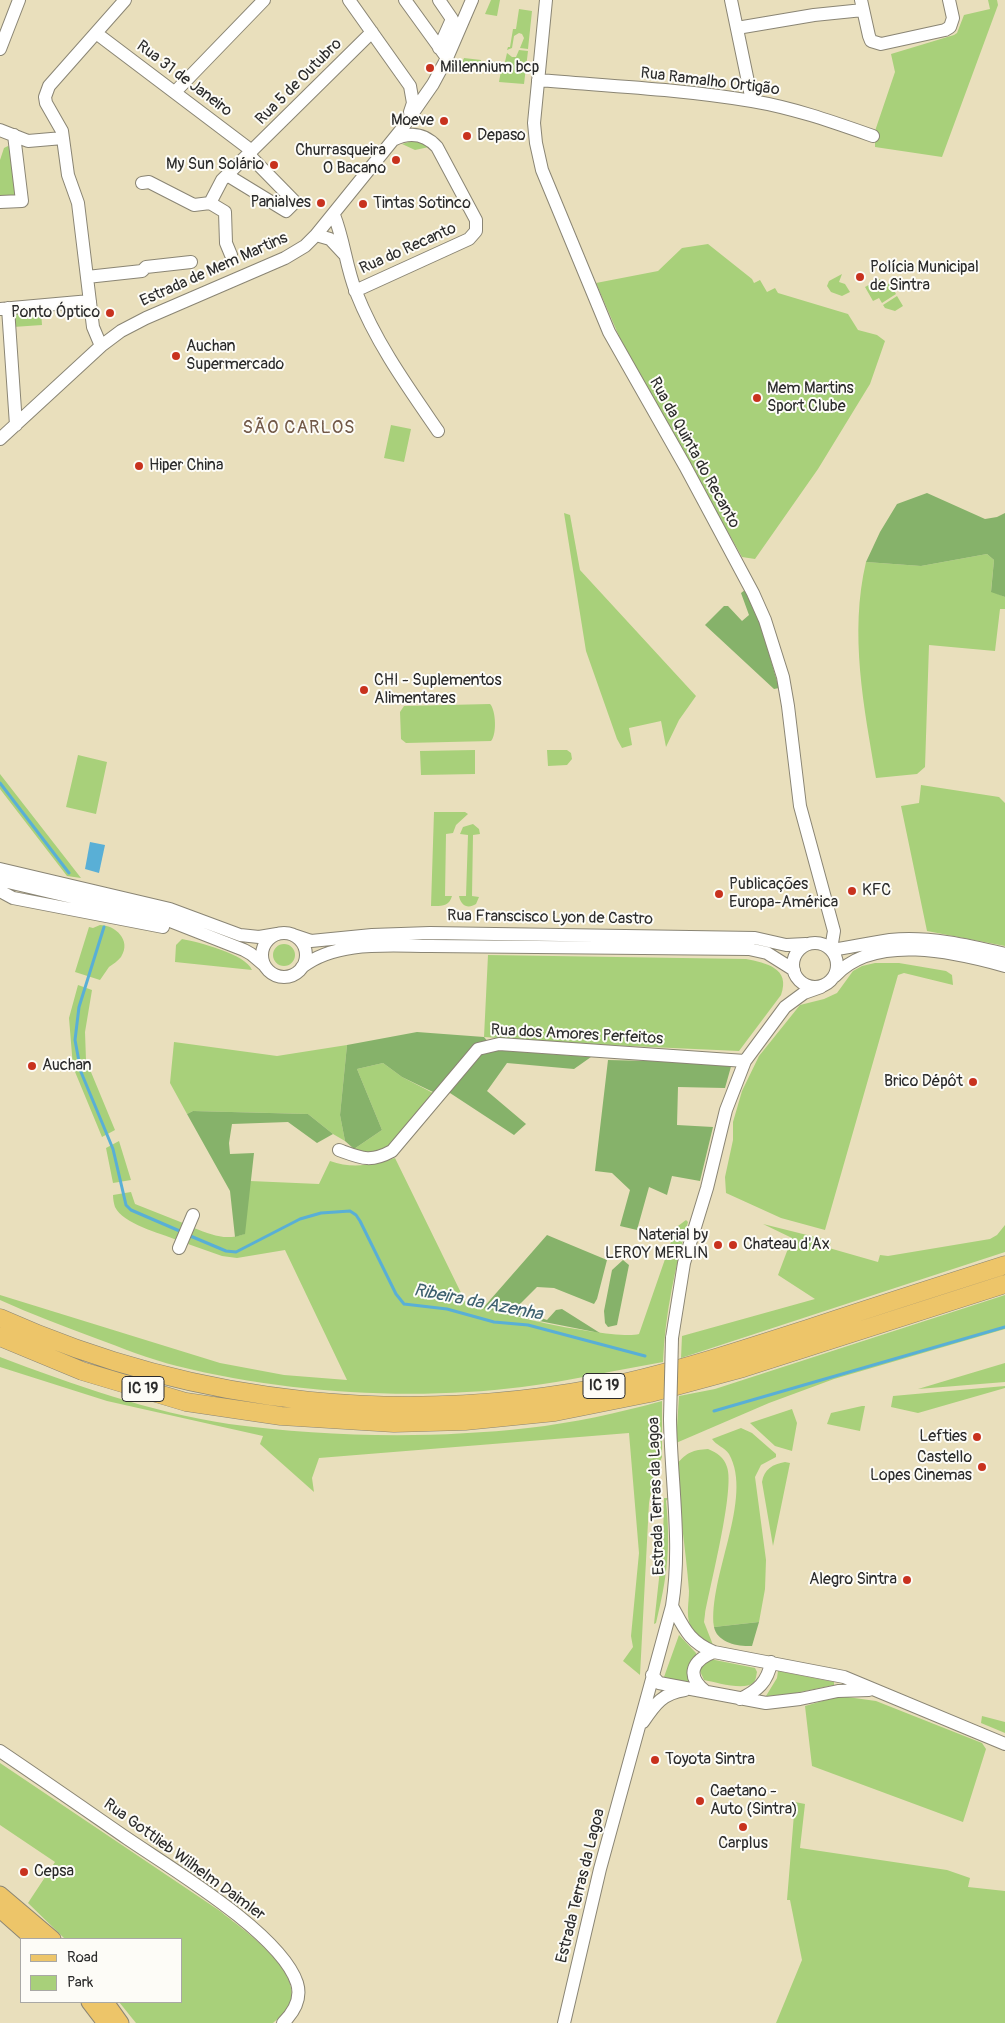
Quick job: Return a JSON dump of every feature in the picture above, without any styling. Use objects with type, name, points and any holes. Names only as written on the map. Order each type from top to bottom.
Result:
[{"type":"highway","name":"IC 19","points":[[0,1318],[87,1353],[222,1390],[282,1399],[395,1406],[441,1406],[526,1399],[626,1382],[655,1375],[730,1354],[1005,1265]]},
{"type":"highway","name":"IC 19","points":[[0,1337],[82,1371],[186,1402],[281,1416],[394,1424],[465,1421],[555,1412],[650,1394],[743,1368],[1005,1284]]},
{"type":"highway","points":[[0,1350],[137,1394],[186,1402]]},
{"type":"main road","points":[[0,1894],[52,1938]]},
{"type":"main road","points":[[0,1910],[32,1938]]},
{"type":"main road","points":[[90,2003],[105,2023]]},
{"type":"main road","points":[[107,2003],[121,2023]]},
{"type":"street","points":[[0,49],[19,0]]},
{"type":"street","points":[[101,346],[93,327],[78,203],[68,175],[63,138],[45,97],[48,86],[125,0]]},
{"type":"street","points":[[175,92],[264,0]]},
{"type":"street","points":[[349,0],[410,86],[413,103],[406,121]]},
{"type":"street","points":[[405,0],[443,53]]},
{"type":"street","points":[[439,0],[452,19],[443,53]]},
{"type":"street","name":"Estrada de Mem Martins","points":[[0,439],[101,346],[122,331],[146,318],[285,258],[305,246],[334,215],[392,140],[432,84],[443,53],[472,0]]},
{"type":"street","name":"Rua da Quinta do Recanto","points":[[546,0],[534,123],[539,156],[551,193],[621,356],[685,466],[753,593],[775,648],[788,706],[800,806],[833,928],[832,949]]},
{"type":"street","points":[[731,0],[752,101]]},
{"type":"street","points":[[737,28],[862,5],[871,41],[881,44],[945,30],[950,27],[953,18],[949,0]]},
{"type":"street","name":"Rua 31 de Janeiro","points":[[96,32],[250,152]]},
{"type":"street","name":"Rua 5 de Outubro","points":[[210,204],[225,178],[372,32]]},
{"type":"street","name":"Rua Ramalho Ortigão","points":[[538,80],[695,93],[752,101],[808,114],[873,136]]},
{"type":"street","points":[[410,86],[419,89],[432,84]]},
{"type":"street","name":"Rua do Recanto","points":[[355,291],[469,239],[476,231],[476,220],[437,146],[420,135],[406,134],[392,140]]},
{"type":"street","points":[[0,202],[22,201],[4,135],[28,141],[63,138]]},
{"type":"street","points":[[225,178],[286,211],[295,202],[250,152]]},
{"type":"street","points":[[142,183],[149,182],[194,205],[210,204],[225,212],[226,243],[231,255]]},
{"type":"street","points":[[334,215],[340,229],[344,254],[355,291],[386,356],[438,431]]},
{"type":"street","points":[[316,235],[330,239],[344,254]]},
{"type":"street","points":[[87,277],[142,271],[146,267],[191,262]]},
{"type":"street","points":[[16,425],[4,308],[90,301]]},
{"type":"street","points":[[0,869],[170,909],[240,935],[259,937],[288,933],[299,938],[305,949],[305,962],[292,976],[280,977],[269,971],[251,954],[165,919],[0,880]]},
{"type":"street","points":[[0,891],[6,897],[157,925],[188,934],[209,936]]},
{"type":"street","points":[[862,945],[848,944],[833,928],[828,936],[801,947],[794,957],[794,971],[803,984],[815,988],[821,987],[829,983],[847,964],[864,956],[903,950],[951,953],[1005,966]]},
{"type":"street","name":"Rua Franscisco Lyon de Castro","points":[[293,935],[311,942],[372,935],[430,933],[755,938],[786,945],[812,943]]},
{"type":"street","points":[[264,965],[262,959],[263,946],[266,941],[276,934]]},
{"type":"street","points":[[812,943],[832,949],[889,940],[930,940],[1005,954]]},
{"type":"street","name":"Rua Franscisco Lyon de Castro","points":[[302,967],[314,958],[344,950],[381,946],[430,946],[758,950],[775,957],[794,971]]},
{"type":"street","points":[[832,949],[838,960],[835,976]]},
{"type":"street","name":"Estrada Terras da Lagoa","points":[[564,2023],[600,1869],[672,1606],[676,1582],[677,1554],[670,1419],[672,1338],[684,1263],[707,1188],[726,1110],[745,1061],[785,1007],[794,989],[794,971]]},
{"type":"street","name":"Estrada Terras da Lagoa","points":[[785,1007],[804,993],[821,987]]},
{"type":"street","name":"Rua dos Amores Perfeitos","points":[[339,1150],[366,1159],[378,1159],[392,1151],[463,1065],[478,1048],[483,1046],[499,1044],[745,1061]]},
{"type":"street","points":[[179,1248],[192,1218]]},
{"type":"street","points":[[672,1606],[691,1638],[704,1648],[714,1652],[844,1677],[1005,1744]]},
{"type":"street","points":[[700,1690],[693,1674],[695,1666],[703,1657],[714,1652]]},
{"type":"street","points":[[740,1699],[752,1694],[763,1683],[771,1662]]},
{"type":"street","points":[[652,1676],[659,1683],[740,1699],[774,1703],[838,1691],[857,1689],[877,1691]]},
{"type":"street","points":[[634,1740],[642,1724],[661,1698],[675,1692],[700,1690]]},
{"type":"street","name":"Rua Gottlieb Wilhelm Daimler","points":[[0,1751],[222,1903],[260,1934],[287,1966],[297,1982],[299,1990],[298,2001],[294,2010],[283,2023]]},
{"type":"green space","points":[[491,0],[500,0],[497,16],[485,14]]},
{"type":"green space","points":[[988,0],[997,0],[998,5],[942,157],[875,147],[875,131],[895,72],[891,54],[954,35],[957,33],[964,15],[990,9]]},
{"type":"green space","points":[[519,9],[532,11],[528,49],[520,48],[524,38],[519,33],[514,36],[512,48],[507,50],[510,47],[513,29],[516,29]]},
{"type":"green space","points":[[519,50],[528,51],[524,84],[499,82],[502,65],[504,66],[507,53],[512,57],[516,57]]},
{"type":"green space","points":[[464,58],[481,60],[480,70],[460,67]]},
{"type":"green space","points":[[416,140],[429,147],[415,150],[402,144]]},
{"type":"green space","points":[[8,146],[16,195],[0,195],[0,160],[4,148]]},
{"type":"green space","name":"Mem Martins Sport Clube","points":[[708,244],[752,279],[754,283],[760,280],[767,292],[775,288],[778,293],[848,314],[858,330],[877,335],[885,341],[870,384],[818,469],[755,559],[742,557],[625,350],[596,283],[658,271],[682,248]]},
{"type":"green space","points":[[842,274],[839,282],[845,284],[850,292],[842,296],[831,292],[827,286],[829,281]]},
{"type":"green space","points":[[880,279],[884,286],[890,283],[896,294],[882,303],[879,298],[873,301],[865,287]]},
{"type":"green space","points":[[897,296],[903,306],[895,311],[885,308],[883,305]]},
{"type":"green space","points":[[41,311],[42,325],[13,327],[12,314]]},
{"type":"green space","points":[[391,425],[411,429],[404,462],[384,458]]},
{"type":"green space","points":[[927,493],[985,519],[997,517],[1005,513],[1005,597],[991,592],[994,560],[987,554],[921,566],[866,562],[880,532],[897,504]]},
{"type":"green space","points":[[564,513],[570,515],[580,570],[696,696],[679,720],[666,747],[661,721],[629,728],[632,745],[622,748],[617,739],[586,651]]},
{"type":"green space","points":[[987,554],[994,560],[991,591],[1005,597],[1005,609],[1000,609],[995,651],[929,645],[925,767],[917,774],[876,778],[860,670],[859,616],[866,562],[921,566]]},
{"type":"green space","points":[[745,590],[760,623],[779,688],[774,689],[705,625],[724,606],[728,606],[742,621],[749,615],[741,593]]},
{"type":"green space","points":[[490,704],[494,711],[495,722],[491,741],[406,743],[401,739],[400,712],[404,706]]},
{"type":"green space","points":[[475,750],[475,774],[421,775],[420,751]]},
{"type":"green space","points":[[547,750],[567,750],[571,753],[572,759],[567,765],[548,766]]},
{"type":"green space","points":[[78,755],[107,762],[96,814],[66,807]]},
{"type":"green space","points":[[0,774],[81,878],[67,876],[0,789]]},
{"type":"green space","points":[[921,785],[999,797],[1005,803],[1005,946],[927,931],[901,806],[919,803]]},
{"type":"green space","points":[[434,812],[465,812],[468,814],[456,825],[453,833],[446,834],[445,896],[452,896],[447,904],[438,906],[431,906]]},
{"type":"green space","points":[[473,824],[479,829],[480,834],[473,835],[472,896],[479,897],[473,906],[465,906],[459,896],[466,896],[468,835],[460,834],[463,827]]},
{"type":"green space","points":[[100,925],[111,928],[120,935],[123,939],[124,951],[121,957],[109,967],[100,980],[75,972],[89,927],[93,928]]},
{"type":"green space","points":[[182,939],[210,946],[231,954],[248,964],[252,970],[175,962],[176,945]]},
{"type":"green space","points":[[284,944],[292,947],[295,955],[292,963],[284,966],[276,963],[273,955],[276,947]]},
{"type":"green space","points":[[488,955],[746,959],[775,968],[783,979],[783,986],[781,995],[739,1051],[584,1044],[484,1037]]},
{"type":"green space","points":[[875,963],[899,963],[946,971],[952,975],[953,985],[904,973],[898,975],[825,1230],[781,1218],[726,1193],[725,1177],[733,1140],[733,1122],[742,1091],[759,1056],[800,1005],[824,999],[837,993],[853,971],[862,966]]},
{"type":"green space","points":[[78,985],[92,990],[85,1032],[86,1060],[115,1130],[102,1137],[73,1067],[69,1018]]},
{"type":"green space","points":[[417,1032],[484,1037],[495,1050],[591,1057],[574,1069],[507,1063],[487,1091],[526,1124],[514,1135],[450,1093],[435,1093],[402,1077],[383,1063],[357,1069],[382,1130],[354,1149],[345,1141],[340,1115],[347,1045]]},
{"type":"green space","points":[[174,1042],[277,1056],[347,1045],[340,1115],[345,1141],[308,1114],[193,1111],[187,1114],[170,1083]]},
{"type":"green space","points":[[608,1060],[732,1063],[725,1088],[678,1087],[677,1125],[713,1127],[700,1181],[672,1176],[667,1195],[649,1187],[637,1230],[620,1226],[630,1190],[612,1173],[595,1171]]},
{"type":"green space","points":[[383,1063],[402,1077],[435,1094],[388,1150],[376,1156],[354,1149],[382,1130],[357,1069]]},
{"type":"green space","points":[[193,1111],[308,1114],[333,1134],[317,1143],[288,1122],[232,1124],[229,1143],[230,1154],[254,1153],[245,1234],[235,1237],[230,1191],[187,1114]]},
{"type":"green space","points":[[119,1141],[131,1180],[113,1183],[106,1148]]},
{"type":"green space","points":[[395,1158],[465,1301],[524,1319],[552,1325],[606,1333],[639,1334],[672,1239],[678,1226],[686,1220],[688,1222],[668,1309],[663,1362],[540,1385],[480,1391],[393,1394],[304,1388],[261,1383],[167,1363],[71,1329],[0,1300],[0,1295],[220,1363],[284,1375],[347,1380],[285,1250],[237,1258],[222,1256],[188,1244],[194,1228],[225,1237],[244,1234],[250,1181],[319,1184],[330,1161],[346,1165],[363,1165]]},
{"type":"green space","points":[[131,1192],[135,1204],[183,1223],[177,1240],[134,1223],[119,1213],[115,1207],[113,1195]]},
{"type":"green space","points":[[763,1224],[831,1241],[829,1248],[878,1262],[880,1255],[888,1256],[990,1239],[997,1235],[1005,1225],[1005,1252],[681,1358],[682,1336],[815,1299],[778,1275],[792,1238]]},
{"type":"green space","points":[[547,1235],[607,1260],[597,1299],[594,1304],[554,1288],[537,1287],[515,1309],[547,1320],[556,1310],[562,1309],[600,1333],[483,1308]]},
{"type":"green space","points":[[623,1260],[629,1265],[617,1325],[608,1327],[605,1323],[604,1311],[612,1270]]},
{"type":"green space","points":[[1005,1295],[1005,1329],[834,1379],[769,1403],[676,1443],[679,1396],[715,1389]]},
{"type":"green space","points":[[0,1357],[56,1378],[141,1405],[229,1424],[302,1432],[416,1435],[491,1432],[579,1420],[662,1401],[662,1457],[654,1475],[649,1503],[640,1675],[623,1661],[633,1647],[631,1636],[639,1553],[629,1433],[319,1458],[312,1478],[314,1492],[260,1444],[263,1436],[107,1401],[0,1367]]},
{"type":"green space","points":[[1005,1363],[1005,1382],[918,1389]]},
{"type":"green space","points":[[1005,1386],[1005,1388],[918,1413],[891,1407],[893,1396]]},
{"type":"green space","points":[[865,1406],[860,1431],[827,1424],[831,1413]]},
{"type":"green space","points":[[792,1409],[797,1423],[792,1451],[775,1446],[750,1423]]},
{"type":"green space","points":[[741,1428],[752,1433],[776,1454],[776,1457],[761,1465],[755,1477],[766,1560],[765,1589],[759,1622],[714,1627],[717,1585],[734,1515],[736,1493],[735,1472],[729,1454],[712,1439]]},
{"type":"green space","points":[[708,1449],[722,1458],[727,1467],[729,1478],[725,1516],[704,1622],[713,1645],[697,1635],[689,1621],[689,1591],[677,1464],[691,1452]]},
{"type":"green space","points":[[785,1462],[790,1463],[773,1546],[762,1482],[767,1470]]},
{"type":"green space","points":[[664,1498],[668,1498],[666,1501],[667,1563],[660,1607],[656,1623],[654,1624],[663,1542]]},
{"type":"green space","points":[[759,1622],[752,1646],[740,1646],[723,1640],[714,1627]]},
{"type":"green space","points":[[679,1635],[696,1653],[688,1667],[690,1683],[664,1677]]},
{"type":"green space","points":[[710,1659],[755,1668],[757,1672],[755,1681],[749,1685],[736,1686],[704,1680],[699,1669]]},
{"type":"green space","points":[[778,1671],[834,1682],[834,1685],[786,1695],[766,1696],[777,1678]]},
{"type":"green space","points":[[840,1696],[876,1701],[982,1743],[986,1749],[963,1822],[812,1766],[805,1706]]},
{"type":"green space","points":[[982,1716],[1005,1722],[1005,1733],[981,1723]]},
{"type":"green space","points":[[0,1763],[220,1911],[256,1940],[269,1952],[288,1979],[292,1993],[289,2006],[273,2023],[136,2023],[120,2003],[182,2003],[182,1938],[64,1938],[28,1903],[55,1862],[0,1825]]},
{"type":"green space","points":[[795,1802],[805,1804],[800,1848],[947,1870],[970,1878],[968,1887],[1005,1891],[1005,2023],[776,2023],[802,1960],[790,1900],[787,1900]]},
{"type":"water","points":[[90,842],[105,845],[99,873],[85,869]]},
{"type":"waterway","name":"Ribeira da Azenha","points":[[0,783],[69,873]]},
{"type":"waterway","name":"Ribeira da Azenha","points":[[104,927],[79,1007],[75,1040],[81,1072],[113,1149],[126,1205],[131,1210],[182,1232]]},
{"type":"waterway","name":"Ribeira da Azenha","points":[[188,1235],[226,1251],[236,1252],[300,1219],[321,1213],[350,1211],[360,1221],[396,1294],[404,1304],[447,1309],[494,1322],[528,1325],[645,1356]]},
{"type":"waterway","points":[[714,1411],[1005,1327]]},
{"type":"place","name":"Millennium bcp","points":[[430,68]]},
{"type":"place","name":"Moeve","points":[[444,121]]},
{"type":"place","name":"Depaso","points":[[467,136]]},
{"type":"place","name":"Churrasqueira O Bacano","points":[[396,160]]},
{"type":"place","name":"My Sun Solário","points":[[274,165]]},
{"type":"place","name":"Panialves","points":[[321,203]]},
{"type":"place","name":"Tintas Sotinco","points":[[363,204]]},
{"type":"place","name":"Polícia Municipal de Sintra","points":[[860,277]]},
{"type":"place","name":"Ponto Óptico","points":[[110,313]]},
{"type":"place","name":"Auchan Supermercado","points":[[176,356]]},
{"type":"place","name":"Mem Martins Sport Clube","points":[[757,398]]},
{"type":"place","name":"Hiper China","points":[[139,466]]},
{"type":"place","name":"CHI - Suplementos Alimentares","points":[[364,690]]},
{"type":"place","name":"KFC","points":[[852,891]]},
{"type":"place","name":"Publicações Europa-América","points":[[719,894]]},
{"type":"place","name":"Auchan","points":[[32,1066]]},
{"type":"place","name":"Brico Dépôt","points":[[973,1082]]},
{"type":"place","name":"Naterial by LEROY MERLIN","points":[[718,1245]]},
{"type":"place","name":"Chateau d'Ax","points":[[733,1245]]},
{"type":"place","name":"Lefties","points":[[977,1437]]},
{"type":"place","name":"Castello Lopes Cinemas","points":[[982,1467]]},
{"type":"place","name":"Alegro Sintra","points":[[907,1580]]},
{"type":"place","name":"Toyota Sintra","points":[[655,1760]]},
{"type":"place","name":"Caetano - Auto (Sintra)","points":[[700,1801]]},
{"type":"place","name":"Carplus","points":[[743,1827]]},
{"type":"place","name":"Cepsa","points":[[24,1872]]},
{"type":"district","name":"SÃO CARLOS","points":[[299,428]]}]
